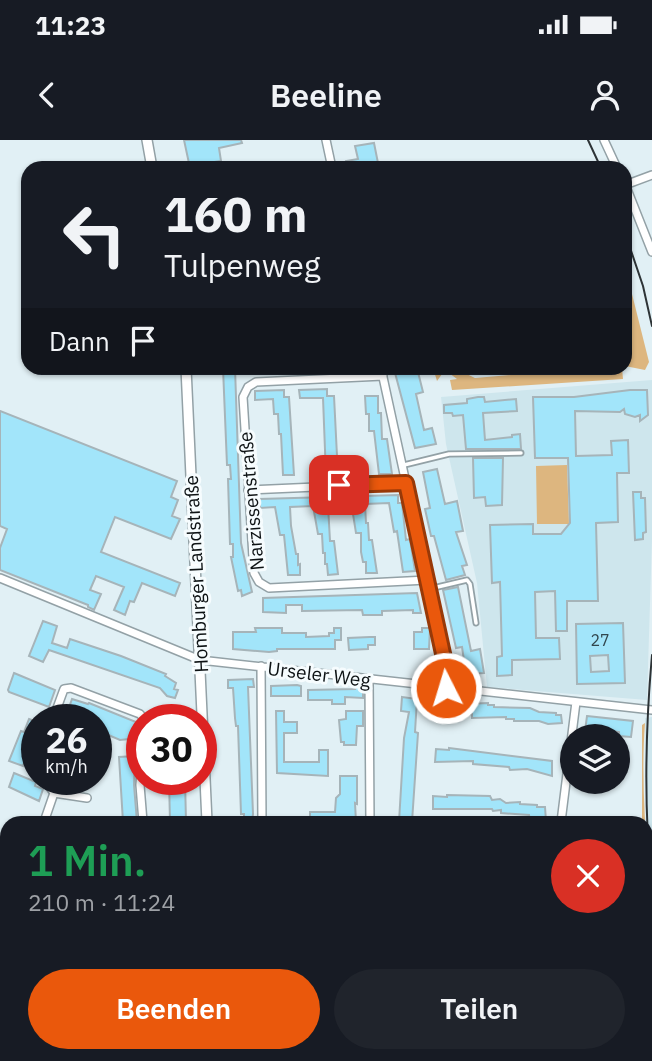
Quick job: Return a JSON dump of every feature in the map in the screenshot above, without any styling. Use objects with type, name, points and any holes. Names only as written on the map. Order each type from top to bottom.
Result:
[{"type":"street","points":[[147,140],[151,161]]},
{"type":"street","points":[[326,140],[331,161]]},
{"type":"street","points":[[604,140],[614,161]]},
{"type":"street","points":[[632,182],[652,175]]},
{"type":"street","points":[[632,202],[652,251]]},
{"type":"street","name":"Homburger Landstraße","points":[[186,375],[207,816]]},
{"type":"street","points":[[383,376],[447,672],[446,688]]},
{"type":"street","name":"Narzissenstraße","points":[[383,376],[256,382],[248,387],[243,397],[254,573],[259,582],[269,588],[428,585]]},
{"type":"street","points":[[248,490],[406,483]]},
{"type":"street","name":"Urseler Weg","points":[[0,578],[201,660],[652,710]]},
{"type":"street","points":[[261,666],[262,816]]},
{"type":"street","points":[[369,680],[370,816]]},
{"type":"street","points":[[58,704],[64,689],[71,688],[126,708]]},
{"type":"street","points":[[562,816],[576,702]]},
{"type":"street","points":[[46,816],[53,795]]},
{"type":"street","points":[[67,795],[87,798]]},
{"type":"street","points":[[141,795],[143,816]]},
{"type":"lane","points":[[402,466],[449,454],[521,453]]},
{"type":"lane","points":[[428,585],[467,580],[470,584],[476,624]]},
{"type":"shaded area","points":[[632,294],[649,362],[645,370],[632,367]]},
{"type":"shaded area","points":[[452,375],[469,375],[475,378],[510,375],[623,375],[623,379],[452,390],[450,380],[457,379]]},
{"type":"shaded area","points":[[652,380],[652,539],[647,700],[487,687],[477,583],[446,444],[441,397]]},
{"type":"shaded area","points":[[567,465],[569,524],[537,524],[536,466]]},
{"type":"shaded area","points":[[652,717],[652,816],[646,816],[645,718]]},
{"type":"shaded area","points":[[645,723],[645,816],[642,816],[642,725]]},
{"type":"building","points":[[184,140],[241,140],[242,143],[219,148],[221,161],[188,161]]},
{"type":"building","points":[[374,143],[378,161],[346,161],[358,159],[355,146]]},
{"type":"building","points":[[223,375],[235,375],[241,543],[252,592],[242,596],[241,590],[238,591],[231,557],[233,544],[230,544],[228,479],[231,479],[230,465],[227,465]]},
{"type":"building","points":[[396,375],[419,375],[423,392],[416,394],[424,430],[432,428],[436,444],[415,448]]},
{"type":"building","points":[[327,389],[327,396],[334,396],[338,476],[326,476],[323,398],[300,398],[299,390]]},
{"type":"building","points":[[284,390],[284,397],[289,397],[294,475],[283,475],[281,434],[278,414],[274,414],[273,399],[255,400],[255,391]]},
{"type":"building","points":[[647,390],[648,415],[640,421],[640,415],[635,417],[625,414],[624,409],[620,412],[575,411],[576,456],[612,455],[611,441],[628,440],[629,473],[617,473],[618,522],[596,523],[598,601],[567,601],[567,631],[556,631],[555,591],[535,592],[536,638],[559,638],[560,659],[512,660],[512,675],[497,676],[497,657],[502,656],[500,582],[492,583],[490,525],[533,524],[533,534],[561,534],[570,523],[568,458],[535,458],[533,397],[574,397]]},
{"type":"building","points":[[365,396],[378,396],[382,439],[387,439],[392,474],[379,474],[374,431],[369,431]]},
{"type":"building","points":[[484,397],[485,402],[516,399],[517,411],[483,413],[485,440],[520,434],[521,449],[466,449],[463,415],[444,413],[444,405],[467,403],[467,399]]},
{"type":"building","points":[[0,411],[177,481],[171,497],[178,500],[172,516],[180,519],[171,539],[115,517],[101,552],[180,583],[175,596],[142,583],[134,602],[130,601],[125,615],[114,610],[124,587],[96,576],[90,590],[101,594],[94,610],[88,605],[0,570],[0,548],[7,529],[0,526]]},
{"type":"building","points":[[473,458],[503,458],[502,505],[486,506],[485,497],[474,498]]},
{"type":"building","points":[[437,469],[445,504],[457,501],[463,531],[456,532],[467,565],[462,566],[465,575],[446,580],[425,509],[430,508],[423,472]]},
{"type":"building","points":[[633,492],[641,492],[641,498],[645,498],[646,532],[643,533],[643,539],[635,540]]},
{"type":"building","points":[[398,495],[398,503],[402,503],[406,540],[410,539],[415,571],[403,572],[397,531],[394,532],[389,503],[365,504],[366,523],[369,540],[372,540],[377,573],[366,573],[366,562],[363,562],[361,552],[361,533],[356,533],[351,511],[343,511],[343,505],[328,505],[330,541],[334,541],[338,574],[328,575],[322,534],[318,534],[313,506],[290,507],[300,575],[288,575],[284,535],[280,535],[275,507],[260,508],[260,499]]},
{"type":"building","points":[[458,587],[471,651],[480,649],[484,673],[466,674],[462,647],[456,648],[443,590]]},
{"type":"building","points":[[417,593],[421,613],[413,613],[413,610],[382,611],[382,615],[363,615],[362,610],[302,611],[302,605],[286,605],[286,613],[263,612],[263,598]]},
{"type":"building","points":[[43,621],[57,626],[52,643],[67,648],[70,639],[166,674],[165,676],[176,683],[174,689],[178,690],[175,698],[167,696],[160,688],[49,650],[43,662],[29,656]]},
{"type":"building","points":[[623,623],[625,683],[577,684],[576,624]],"holes":[[[608,655],[609,671],[591,672],[590,656]]]},
{"type":"building","points":[[255,628],[282,628],[282,633],[306,633],[306,637],[329,636],[329,633],[334,633],[334,628],[341,628],[341,640],[335,640],[335,649],[277,649],[269,652],[233,649],[233,632],[256,632]]},
{"type":"building","points":[[422,628],[430,628],[429,649],[414,649],[414,632],[422,632]]},
{"type":"building","points":[[375,637],[375,645],[368,645],[368,649],[349,650],[348,638]]},
{"type":"building","points":[[14,673],[55,690],[50,704],[41,704],[8,690]]},
{"type":"building","points":[[253,679],[254,687],[248,687],[253,816],[241,814],[238,726],[233,688],[228,688],[228,680]]},
{"type":"building","points":[[271,686],[301,686],[301,696],[271,696]]},
{"type":"building","points":[[355,686],[363,686],[363,698],[345,697],[345,704],[332,704],[332,700],[308,700],[308,690],[355,689]]},
{"type":"building","points":[[402,697],[417,699],[415,732],[418,733],[412,816],[399,816],[404,738],[409,712],[401,711]]},
{"type":"building","points":[[72,699],[88,704],[70,704]]},
{"type":"building","points":[[465,701],[465,704],[488,703],[494,707],[530,708],[539,712],[556,713],[561,715],[562,723],[514,721],[506,717],[472,718],[472,714],[437,715],[438,702]]},
{"type":"building","points":[[276,711],[284,711],[284,722],[297,722],[297,733],[284,733],[284,762],[319,762],[319,750],[328,750],[328,776],[277,773]]},
{"type":"building","points":[[346,711],[363,711],[363,726],[357,726],[356,745],[344,745],[344,742],[341,742],[339,720],[346,719]]},
{"type":"building","points":[[112,712],[126,718],[126,739],[112,737]]},
{"type":"building","points":[[587,716],[633,721],[631,737],[630,724],[586,724]]},
{"type":"building","points":[[21,731],[21,765],[9,761]]},
{"type":"building","points":[[449,748],[552,761],[552,776],[527,769],[510,770],[509,767],[473,764],[473,761],[435,762],[436,749]]},
{"type":"building","points":[[119,757],[126,757],[126,795],[135,795],[137,816],[123,816]]},
{"type":"building","points":[[14,773],[21,776],[21,793],[9,787]]},
{"type":"building","points":[[340,776],[357,776],[356,816],[310,816],[310,812],[335,812],[336,798],[340,794]]},
{"type":"building","points":[[26,795],[41,795],[39,801]]},
{"type":"building","points":[[169,795],[185,795],[186,816],[170,816]]},
{"type":"building","points":[[433,796],[490,796],[492,800],[500,799],[506,803],[537,805],[545,807],[546,816],[501,813],[501,810],[492,809],[433,809]]},
{"type":"tram line","points":[[588,140],[598,161]]},
{"type":"tram line","points":[[632,254],[652,326]]},
{"type":"tram line","points":[[647,816],[646,773],[652,655]]},
{"type":"route","points":[[339,485],[406,483],[447,672],[446,688]]}]
